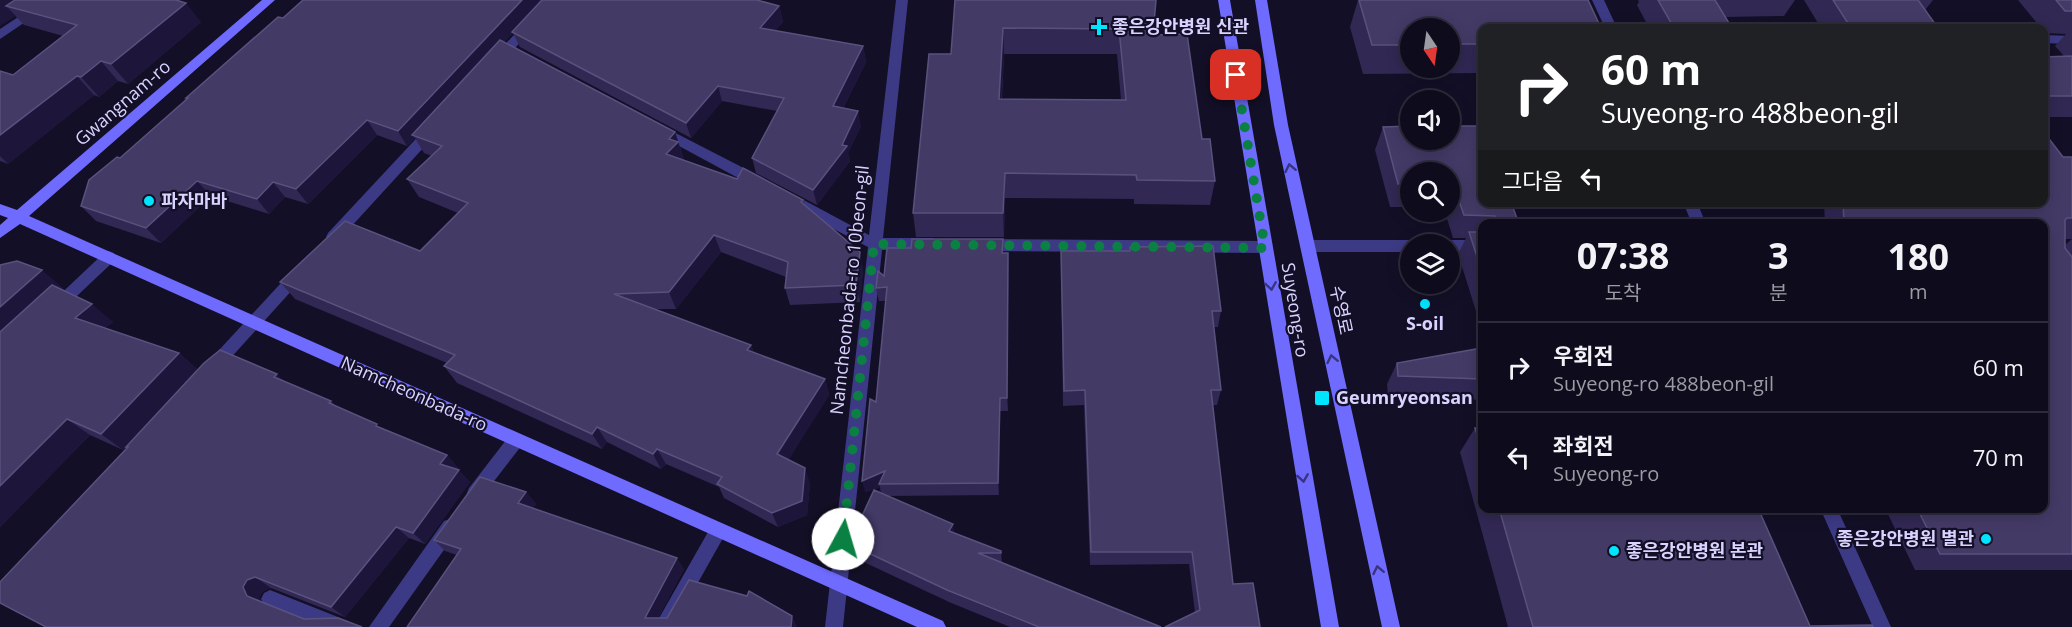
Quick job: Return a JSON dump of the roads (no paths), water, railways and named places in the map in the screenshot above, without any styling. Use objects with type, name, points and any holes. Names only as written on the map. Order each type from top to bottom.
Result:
[{"type":"main road","name":"Gwangnam-ro","points":[[0,233],[269,0]]},
{"type":"main road","name":"Suyeong-ro","points":[[1224,0],[1330,627]]},
{"type":"main road","name":"수영로","points":[[1261,0],[1281,125],[1391,627]]},
{"type":"main road","name":"Namcheonbada-ro","points":[[0,209],[937,627]]},
{"type":"street","points":[[0,35],[52,0]]},
{"type":"street","points":[[483,75],[512,52],[554,0]]},
{"type":"street","name":"Namcheonbada-ro 10beon-gil","points":[[834,627],[902,0]]},
{"type":"street","points":[[1598,0],[1609,24]]},
{"type":"street","points":[[2048,39],[2072,40]]},
{"type":"street","points":[[325,245],[444,118]]},
{"type":"street","points":[[644,122],[874,244],[945,244]]},
{"type":"street","points":[[969,245],[1265,248]]},
{"type":"street","points":[[1307,246],[1400,246]]},
{"type":"street","points":[[1460,246],[1478,246]]},
{"type":"street","points":[[42,320],[109,257]]},
{"type":"street","points":[[198,383],[309,262]]},
{"type":"street","points":[[378,627],[516,440]]},
{"type":"street","points":[[1830,513],[1882,627]]},
{"type":"street","points":[[663,627],[718,531]]},
{"type":"street","points":[[270,599],[342,627]]},
{"type":"place","name":"좋은강안병원 신관","points":[[1099,27]]},
{"type":"place","name":"파자마바","points":[[149,201]]},
{"type":"place","name":"S-oil","points":[[1425,304]]},
{"type":"place","name":"Geumryeonsan","points":[[1322,398]]},
{"type":"place","name":"좋은강안병원 별관","points":[[1986,539]]},
{"type":"place","name":"좋은강안병원 본관","points":[[1614,551]]}]
